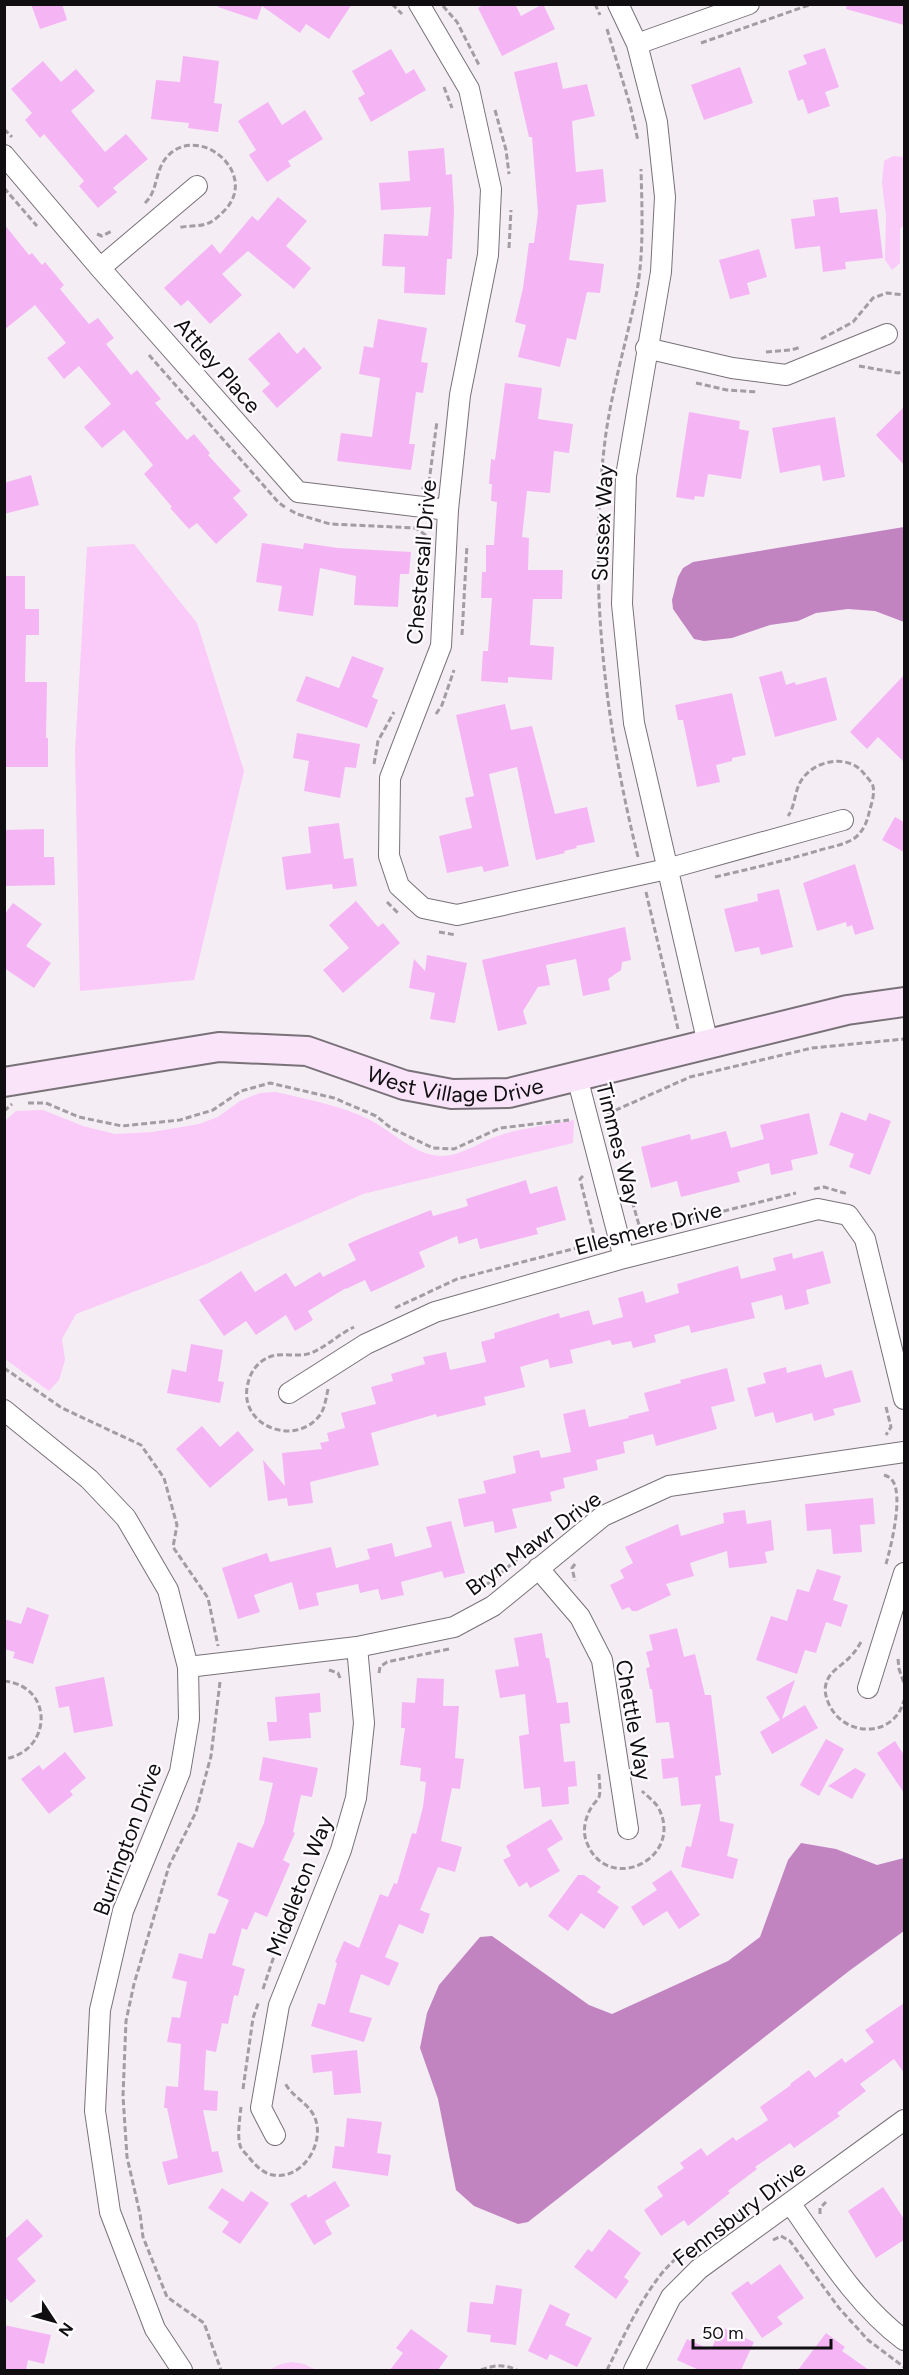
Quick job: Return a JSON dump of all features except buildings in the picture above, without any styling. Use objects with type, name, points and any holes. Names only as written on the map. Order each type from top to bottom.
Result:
[{"type":"street","name":"Sussex Way","points":[[618,4],[637,44],[657,122],[665,197],[661,272],[646,348],[626,476],[622,604],[634,723],[708,1044]]},
{"type":"street","points":[[637,44],[749,4]]},
{"type":"street","name":"Chestersall Drive","points":[[411,10],[469,89],[491,189],[488,255],[460,394],[448,510],[441,646],[390,778],[389,856],[399,885],[423,908],[457,915],[667,869],[843,820]]},
{"type":"street","name":"Attley Place","points":[[11,150],[100,268],[298,492],[448,510]]},
{"type":"street","points":[[100,268],[197,186]]},
{"type":"street","points":[[646,348],[732,368],[786,375],[887,333]]},
{"type":"street","name":"West Village Drive","points":[[9,1093],[219,1047],[307,1051],[404,1085],[452,1094],[509,1092],[847,1010],[904,1002]]},
{"type":"street","name":"Timmes Way","points":[[577,1077],[624,1258]]},
{"type":"street","name":"Ellesmere Drive","points":[[289,1393],[366,1344],[435,1312],[624,1258],[818,1209],[848,1215],[865,1239],[895,1402]]},
{"type":"street","name":"Burrington Drive","points":[[4,1410],[90,1479],[126,1518],[168,1590],[188,1667],[189,1719],[180,1772],[123,1911],[100,2010],[95,2111],[111,2212],[155,2330],[182,2370]]},
{"type":"street","name":"Bryn Mawr Drive","points":[[188,1667],[357,1647],[454,1627],[492,1606],[603,1516],[669,1486],[904,1452]]},
{"type":"street","name":"Chettle Way","points":[[538,1568],[580,1617],[602,1660],[628,1829]]},
{"type":"street","points":[[868,1688],[904,1573]]},
{"type":"street","name":"Middleton Way","points":[[275,2135],[261,2108],[279,2005],[341,1850],[356,1798],[364,1723],[357,1647]]},
{"type":"street","name":"Fennsbury Drive","points":[[633,2370],[671,2297],[699,2269],[904,2120]]},
{"type":"street","points":[[790,2203],[854,2293],[904,2340]]},
{"type":"path","points":[[392,4],[411,10]]},
{"type":"path","points":[[701,43],[812,4]]},
{"type":"path","points":[[441,80],[453,110]]},
{"type":"path","points":[[4,129],[11,150]]},
{"type":"path","points":[[139,208],[153,195],[158,170],[171,152],[185,146],[205,147],[216,152],[227,161],[234,179],[237,193],[232,203],[215,220],[205,225],[176,228]]},
{"type":"path","points":[[4,188],[41,231]]},
{"type":"path","points":[[93,233],[102,236],[117,227]]},
{"type":"path","points":[[817,340],[853,322],[873,298],[888,293],[904,295]]},
{"type":"path","points":[[763,352],[791,350],[808,344]]},
{"type":"path","points":[[147,352],[279,503],[297,514],[330,524],[416,528],[428,536],[428,548]]},
{"type":"path","points":[[421,489],[429,482],[438,413]]},
{"type":"path","points":[[372,772],[378,741],[395,709]]},
{"type":"path","points":[[385,899],[390,907],[407,920]]},
{"type":"path","points":[[434,931],[453,936],[463,934]]},
{"type":"path","points":[[24,1103],[46,1103],[79,1117],[122,1126],[180,1120],[213,1110],[241,1091],[270,1083],[334,1098],[376,1116],[392,1128],[433,1148],[454,1149],[500,1128],[603,1117],[690,1077],[812,1048],[904,1039]]},
{"type":"path","points":[[4,1111],[9,1093]]},
{"type":"path","points":[[393,1309],[457,1279],[596,1243]]},
{"type":"path","points":[[335,1384],[328,1389],[320,1415],[310,1425],[294,1431],[278,1432],[261,1422],[249,1410],[246,1392],[249,1375],[260,1362],[272,1354],[309,1353],[363,1323]]},
{"type":"path","points":[[875,1436],[886,1435],[891,1427],[895,1402]]},
{"type":"path","points":[[873,1475],[884,1474],[892,1480],[896,1492],[894,1531],[884,1571]]},
{"type":"path","points":[[483,1588],[544,1538]]},
{"type":"path","points":[[578,1559],[572,1568],[574,1580],[580,1587]]},
{"type":"path","points":[[864,1634],[861,1643],[850,1657],[835,1668],[826,1682],[825,1693],[831,1710],[842,1722],[859,1729],[873,1730],[889,1722],[903,1707],[904,1700]]},
{"type":"path","points":[[378,1674],[380,1667],[387,1662],[451,1648]]},
{"type":"path","points":[[898,1656],[899,1669],[904,1683]]},
{"type":"path","points":[[4,1681],[13,1682],[28,1692],[41,1706],[42,1725],[32,1744],[21,1754],[4,1759]]},
{"type":"path","points":[[599,1766],[599,1796],[585,1823],[586,1843],[597,1858],[610,1867],[626,1870],[638,1866],[652,1858],[662,1842],[664,1823],[657,1806],[640,1789]]},
{"type":"path","points":[[770,2241],[781,2236],[790,2241],[839,2308],[868,2340],[904,2367]]},
{"type":"path","points":[[481,2370],[492,2366],[508,2366],[517,2370]]},
{"type":"shaded area","points":[[893,156],[904,157],[904,225],[900,229],[900,263],[892,270],[885,260],[886,216],[882,183],[884,161]]},
{"type":"shaded area","points":[[904,527],[904,622],[875,611],[848,609],[816,613],[798,621],[770,625],[732,638],[704,641],[694,639],[673,609],[672,600],[678,577],[683,568],[693,562]]},
{"type":"shaded area","points":[[134,544],[197,623],[244,771],[194,980],[80,991],[75,751],[87,547]]},
{"type":"shaded area","points":[[275,1092],[357,1114],[412,1147],[431,1155],[456,1154],[507,1133],[574,1120],[573,1143],[363,1194],[206,1264],[76,1314],[62,1339],[65,1360],[59,1380],[49,1391],[5,1359],[5,1121],[16,1111],[43,1110],[83,1126],[115,1134],[152,1132],[199,1124],[218,1117],[240,1101],[260,1093]]},
{"type":"shaded area","points":[[801,1843],[836,1849],[877,1865],[904,1858],[904,1931],[849,1971],[528,2222],[518,2224],[474,2206],[456,2190],[438,2099],[420,2048],[427,2013],[439,1985],[480,1937],[492,1936],[589,2005],[612,2014],[728,1961],[760,1937],[788,1860]]},
{"type":"shaded area","points":[[292,2362],[304,2364],[316,2370],[269,2370]]}]
